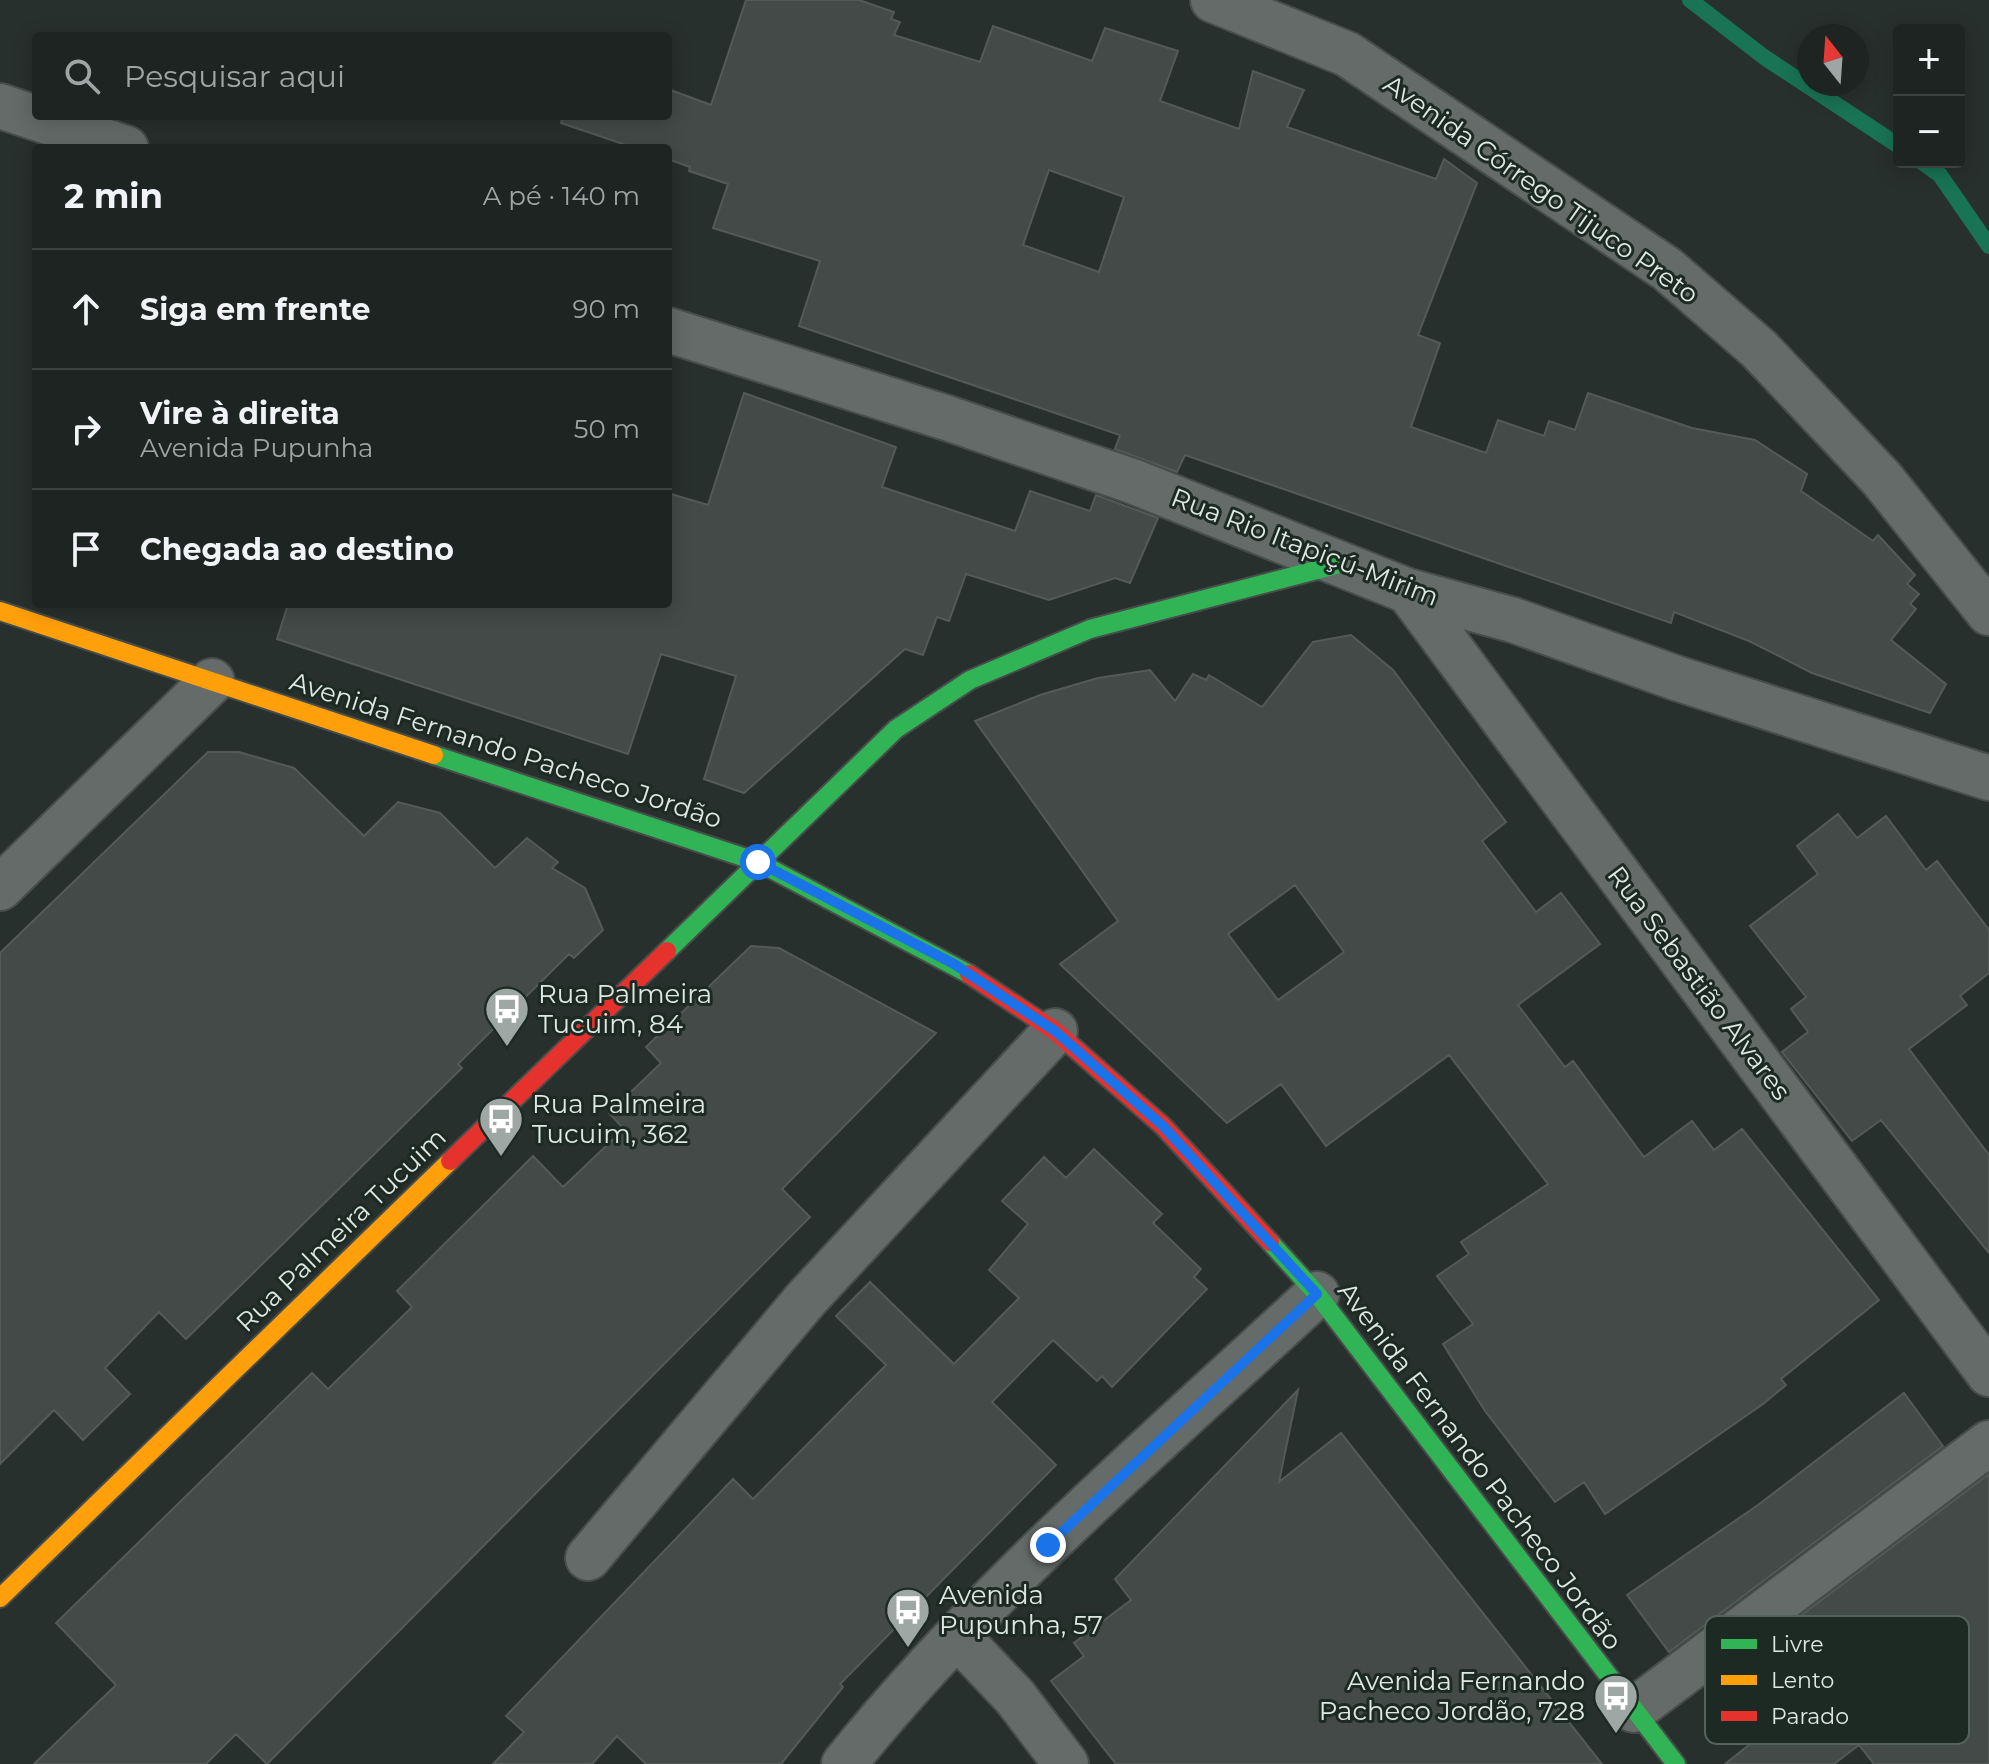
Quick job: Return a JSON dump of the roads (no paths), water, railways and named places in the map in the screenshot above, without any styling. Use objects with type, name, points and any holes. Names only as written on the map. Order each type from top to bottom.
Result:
[{"type":"street","name":"Avenida Córrego Tijuco Preto","points":[[1213,0],[1347,54],[1667,269],[1759,349],[1882,479],[1989,613]]},
{"type":"street","points":[[0,106],[32,117]]},
{"type":"street","points":[[42,120],[114,144]]},
{"type":"street","name":"Rua Rio Itapiçú-Mirim","points":[[672,331],[947,418],[1132,481],[1336,565],[1408,591],[1513,620],[1679,679],[1989,778]]},
{"type":"street","name":"Rua Palmeira Tucuim","points":[[0,1598],[896,729],[970,680],[1090,629],[1336,565]]},
{"type":"street","name":"Rua Sebastião Alvares","points":[[1408,591],[1989,1374]]},
{"type":"street","name":"Avenida Fernando Pacheco Jordão","points":[[0,611],[758,862],[954,964],[1055,1031],[1163,1126],[1317,1294],[1676,1764]]},
{"type":"street","points":[[0,888],[212,681]]},
{"type":"street","points":[[588,1558],[806,1299],[1055,1031]]},
{"type":"street","points":[[844,1764],[904,1689],[1048,1545],[1317,1294]]},
{"type":"street","points":[[1759,1616],[1989,1443]]},
{"type":"street","points":[[958,1637],[1015,1697],[1066,1764]]},
{"type":"street","points":[[1634,1710],[1705,1657]]},
{"type":"waterway","points":[[1690,0],[1764,57],[1893,142]]},
{"type":"waterway","points":[[1930,168],[1940,175],[1989,246]]},
{"type":"place","name":"Rua Palmeira Tucuim, 84","points":[[507,1048]]},
{"type":"place","name":"Rua Palmeira Tucuim, 362","points":[[501,1158]]},
{"type":"place","name":"Avenida Pupunha, 57","points":[[908,1649]]},
{"type":"place","name":"Avenida Fernando Pacheco Jordão, 728","points":[[1616,1735]]}]
